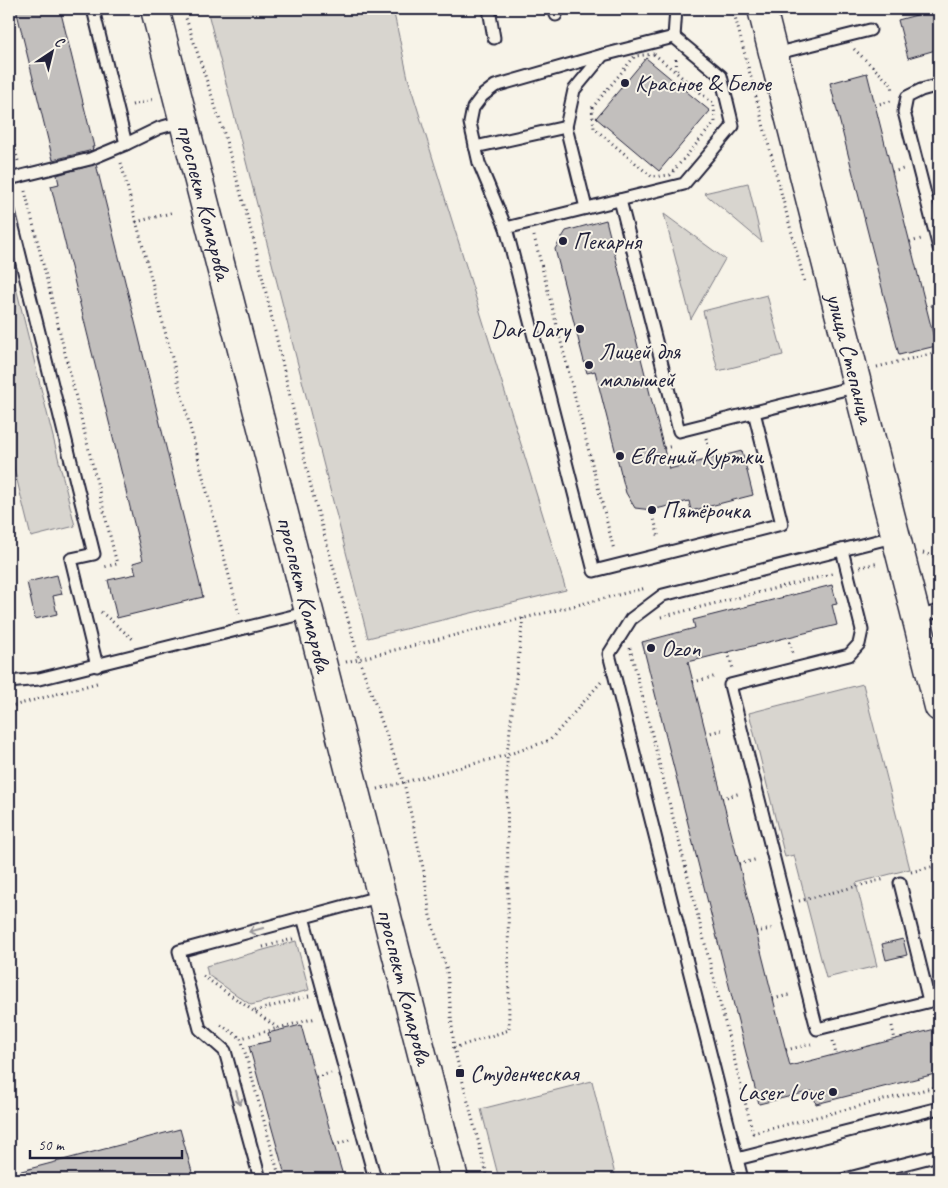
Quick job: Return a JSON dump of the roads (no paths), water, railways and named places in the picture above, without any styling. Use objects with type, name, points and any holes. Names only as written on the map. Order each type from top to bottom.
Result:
[{"type":"main road","name":"проспект Комарова","points":[[156,9],[454,1179]]},
{"type":"main road","name":"улица Степанца","points":[[762,9],[866,377],[897,536],[928,614],[939,707]]},
{"type":"lane","points":[[93,9],[117,108],[122,146]]},
{"type":"lane","points":[[489,9],[494,38]]},
{"type":"lane","points":[[674,37],[676,9]]},
{"type":"lane","points":[[774,54],[870,30]]},
{"type":"lane","points":[[674,37],[495,86],[482,96],[473,108],[470,123],[479,163],[506,228],[594,571],[782,524],[754,412]]},
{"type":"lane","points":[[506,228],[684,184],[733,126],[721,76],[674,37]]},
{"type":"lane","points":[[586,208],[566,127],[574,90],[603,55]]},
{"type":"lane","points":[[939,86],[921,90],[906,97],[904,112],[939,248]]},
{"type":"lane","points":[[9,179],[90,159],[159,128],[184,121]]},
{"type":"lane","points":[[476,147],[566,127]]},
{"type":"lane","points":[[620,200],[679,431],[754,412],[866,377]]},
{"type":"lane","points":[[9,211],[94,554],[71,560],[97,666]]},
{"type":"lane","points":[[742,1179],[609,654],[631,620],[663,595],[897,536]]},
{"type":"lane","points":[[842,550],[862,630],[859,644],[849,655],[730,685],[817,1029],[934,1000],[898,878]]},
{"type":"lane","points":[[9,682],[39,680],[309,612]]},
{"type":"lane","points":[[260,1179],[225,1051],[200,1029],[179,951],[382,896]]},
{"type":"lane","points":[[303,917],[375,1179]]},
{"type":"lane","points":[[737,1159],[939,1108]]},
{"type":"lane","points":[[845,1179],[939,1155]]},
{"type":"place","name":"Красное & Белое","points":[[625,83]]},
{"type":"place","name":"Пекарня","points":[[563,241]]},
{"type":"place","name":"Dar Dary","points":[[580,329]]},
{"type":"place","name":"Лицей для малышей","points":[[589,365]]},
{"type":"place","name":"Евгений Куртки","points":[[620,456]]},
{"type":"place","name":"Пятёрочка","points":[[652,510]]},
{"type":"place","name":"Ozon","points":[[651,648]]},
{"type":"place","name":"Студенческая","points":[[460,1073]]},
{"type":"place","name":"Laser Love","points":[[833,1092]]}]
